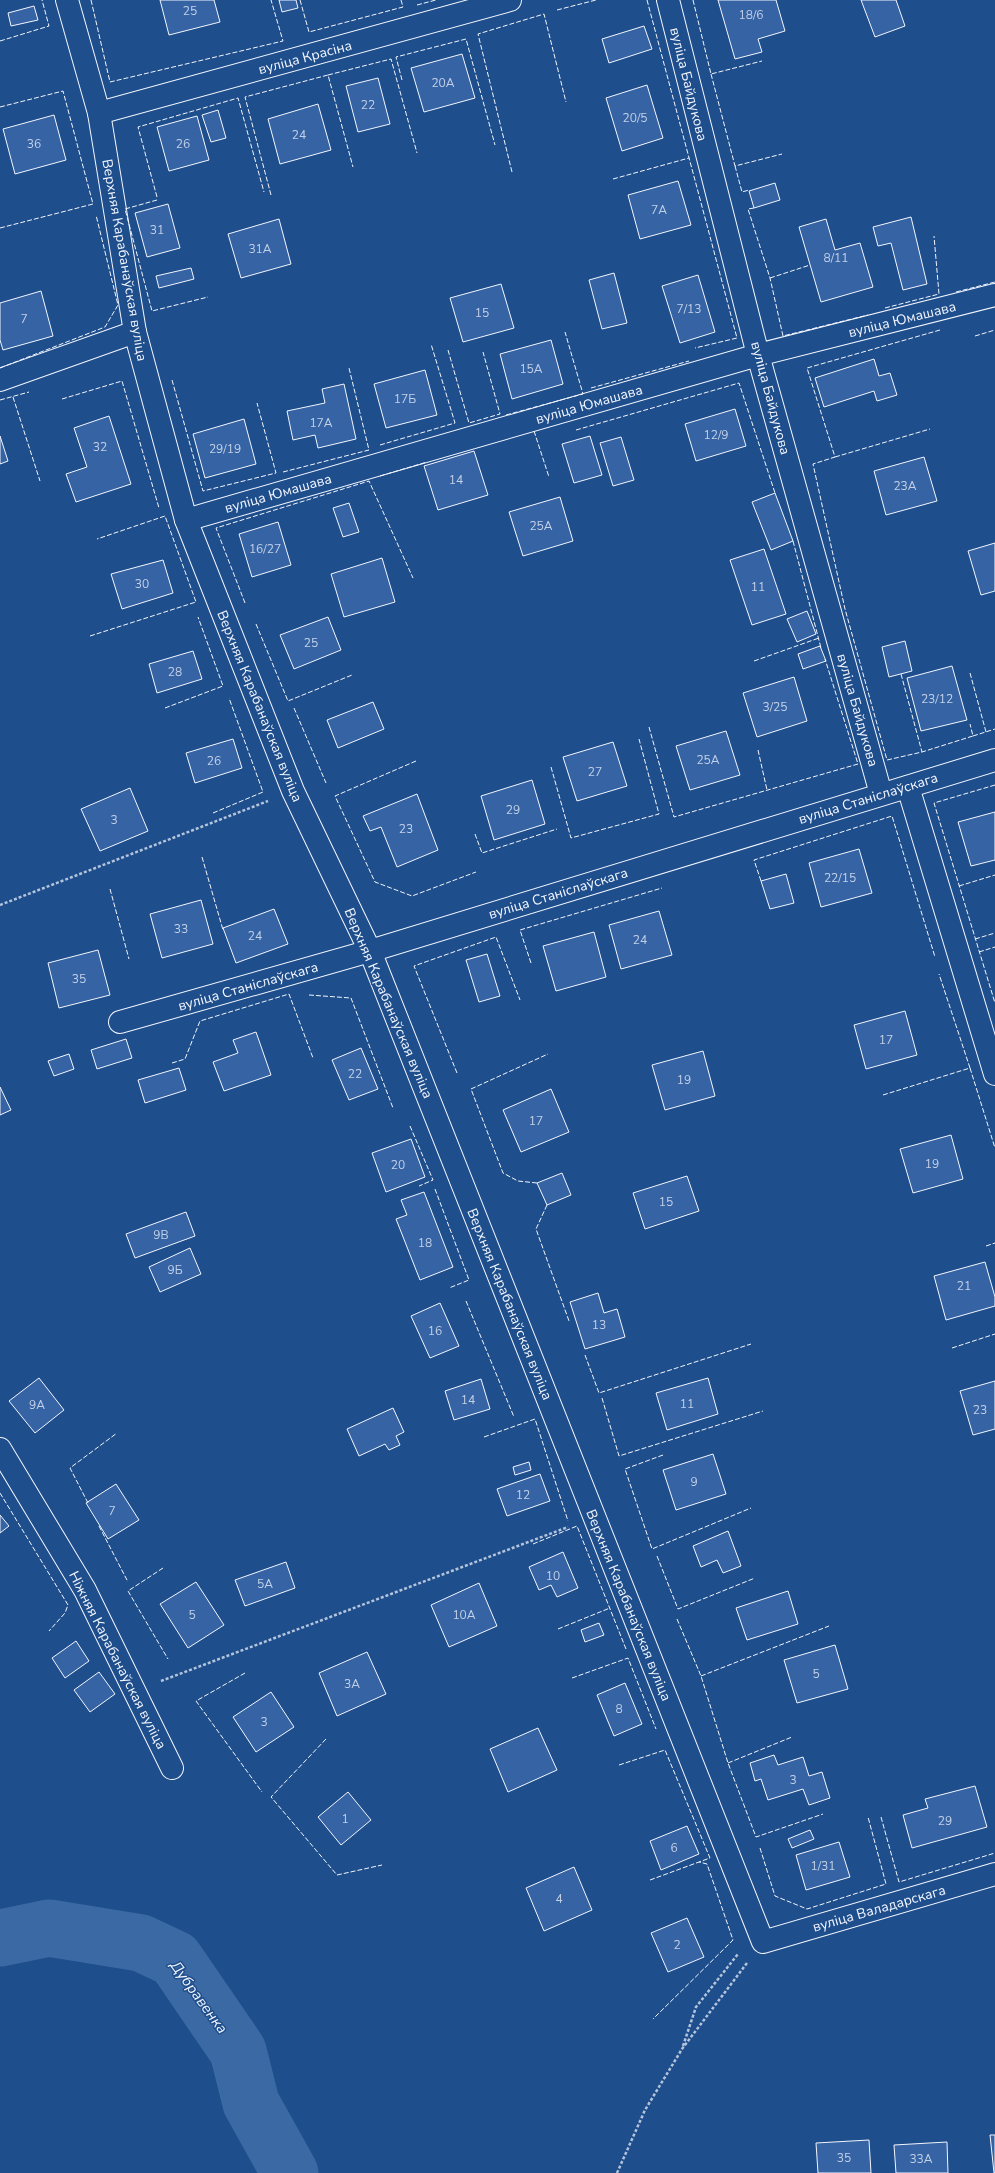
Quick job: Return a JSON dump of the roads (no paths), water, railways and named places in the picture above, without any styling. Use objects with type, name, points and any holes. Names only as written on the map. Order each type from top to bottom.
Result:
[{"type":"street","name":"Верхняя Карабанаўская вуліца","points":[[67,0],[99,113],[135,332],[186,520],[293,791],[370,951],[760,1935]]},
{"type":"street","name":"вуліца Красіна","points":[[99,113],[510,0]]},
{"type":"street","name":"вуліца Байдукова","points":[[668,0],[758,355],[881,794]]},
{"type":"street","name":"вуліца Юмашава","points":[[186,520],[758,355],[995,295]]},
{"type":"street","points":[[0,380],[135,332]]},
{"type":"street","name":"вуліца Станіслаўскага","points":[[120,1022],[370,951],[995,760]]},
{"type":"street","points":[[908,787],[995,1074]]},
{"type":"street","name":"Ніжняя Карабанаўская вуліца","points":[[0,1449],[85,1590],[172,1768]]},
{"type":"street","name":"вуліца Валадарскага","points":[[760,1935],[995,1874]]},
{"type":"waterway","name":"Дубравенка","points":[[0,1938],[49,1928],[141,1943],[175,1959],[238,2051],[251,2103],[290,2173]]}]
